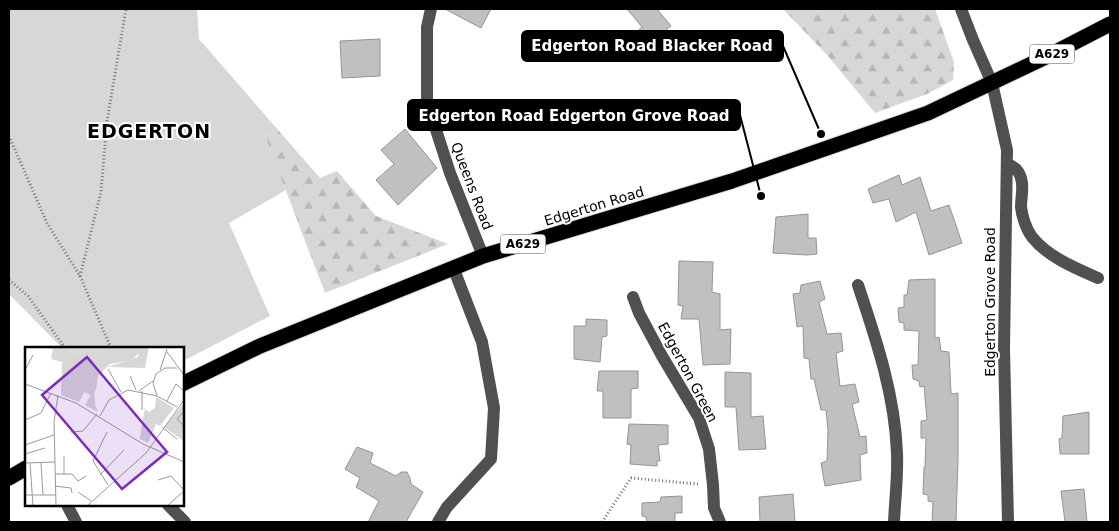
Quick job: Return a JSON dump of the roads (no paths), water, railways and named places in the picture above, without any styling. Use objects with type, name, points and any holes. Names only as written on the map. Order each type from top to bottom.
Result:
[{"type":"highway","name":"A629","points":[[992,83],[1110,24]]},
{"type":"highway","name":"Edgerton Road","points":[[184,383],[260,346],[453,267],[483,256],[732,181],[928,113],[992,83]]},
{"type":"highway","points":[[9,478],[25,469]]},
{"type":"street","name":"Queens Road","points":[[431,9],[427,27],[427,102],[450,173],[483,256]]},
{"type":"street","name":"Edgerton Grove Road","points":[[961,9],[992,83],[1007,150],[1004,350],[1008,522]]},
{"type":"street","points":[[1007,163],[1016,169],[1020,176],[1022,184],[1021,207],[1031,236],[1065,264],[1098,278]]},
{"type":"street","points":[[438,522],[447,507],[491,459],[494,408],[482,342],[453,267]]},
{"type":"street","points":[[858,284],[871,323],[890,394],[897,454],[894,522]]},
{"type":"street","name":"Edgerton Green","points":[[633,297],[639,313],[662,356],[698,418],[709,449],[714,508],[720,522]]},
{"type":"street","points":[[67,506],[76,522]]},
{"type":"street","points":[[169,506],[185,522]]},
{"type":"place","name":"Edgerton Road Blacker Road","points":[[821,134]]},
{"type":"place","name":"Edgerton Road Edgerton Grove Road","points":[[761,196]]},
{"type":"district","name":"EDGERTON","points":[[149,131]]}]
